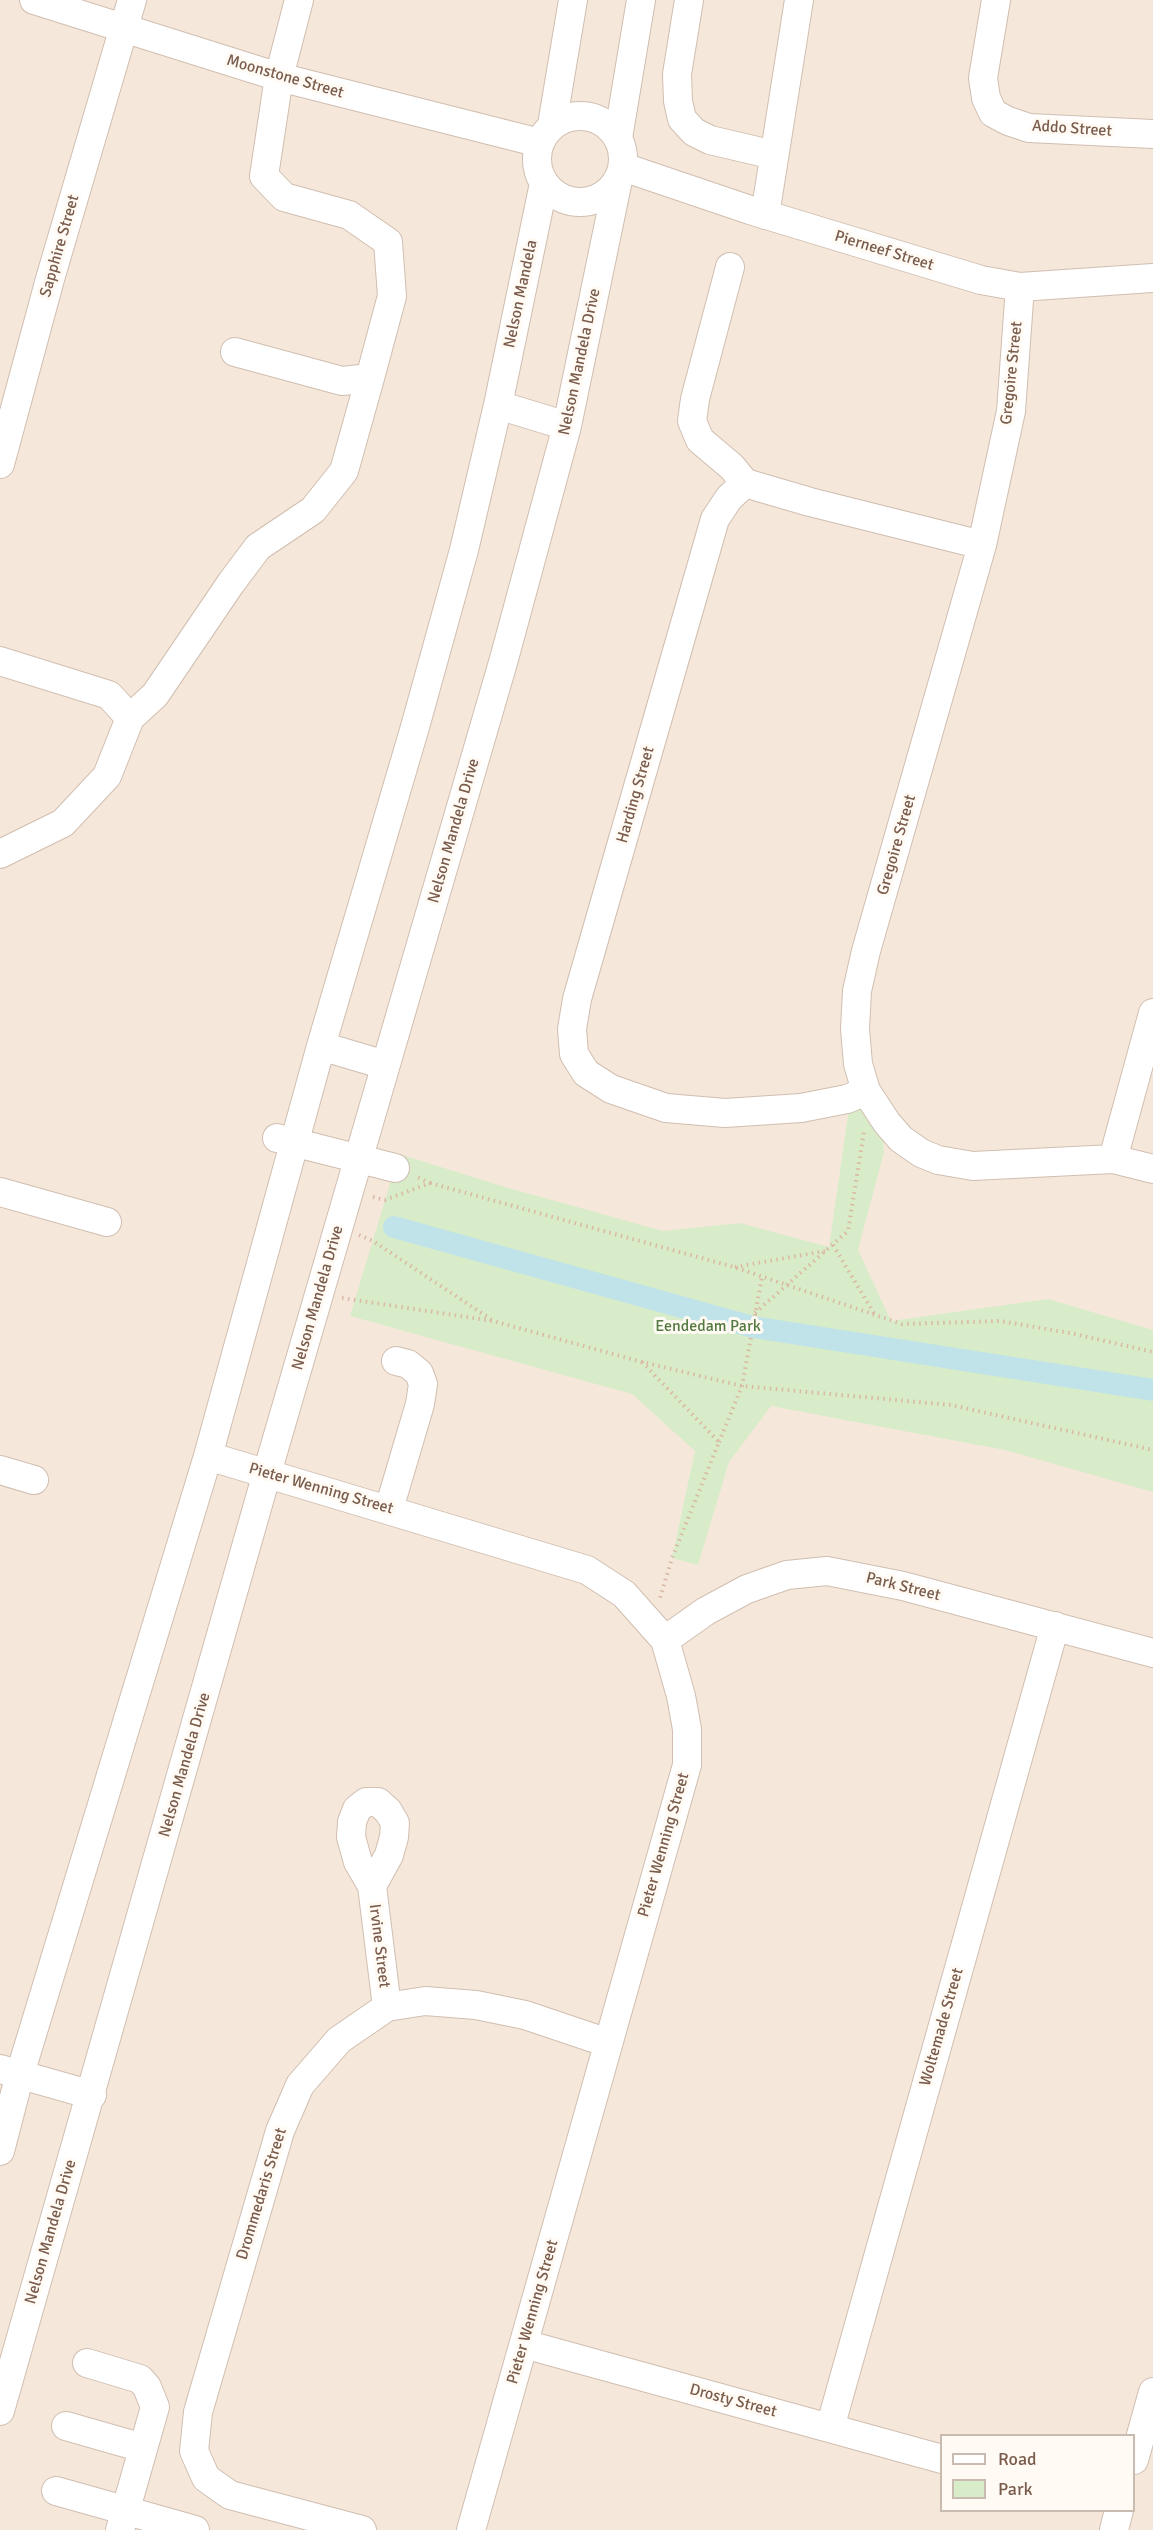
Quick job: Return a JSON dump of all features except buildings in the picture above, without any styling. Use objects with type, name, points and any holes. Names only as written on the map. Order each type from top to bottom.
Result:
[{"type":"street","name":"Moonstone Street","points":[[34,0],[279,77],[546,134]]},
{"type":"street","name":"Sapphire Street","points":[[0,464],[50,279],[132,0]]},
{"type":"street","points":[[0,854],[63,823],[107,776],[130,718],[155,695],[258,547],[313,510],[344,471],[392,296],[388,242],[350,215],[284,197],[264,176],[279,77],[299,0]]},
{"type":"street","points":[[546,134],[566,118],[580,116],[595,118],[608,126],[618,138],[623,152],[620,173],[610,191],[599,199],[586,203],[559,198],[544,183],[537,165],[546,134],[573,0]]},
{"type":"street","points":[[618,138],[641,0]]},
{"type":"street","points":[[689,0],[677,74],[678,101],[682,119],[694,132],[710,140],[774,155]]},
{"type":"street","points":[[765,215],[799,0]]},
{"type":"street","name":"Addo Street","points":[[996,0],[983,78],[986,98],[993,113],[1029,128],[1153,134]]},
{"type":"street","name":"Pierneef Street","points":[[620,173],[981,280],[1020,287],[1153,278]]},
{"type":"street","name":"Nelson Mandela Drive","points":[[0,2411],[92,2095],[357,1158],[504,659],[567,426],[620,173]]},
{"type":"street","name":"Nelson Mandela","points":[[498,405],[544,183]]},
{"type":"street","points":[[730,267],[694,399],[692,421],[700,440],[732,467],[745,483],[810,502],[982,545]]},
{"type":"street","name":"Gregoire Street","points":[[1020,287],[1011,411],[982,545],[857,991],[855,1029],[858,1064],[866,1091],[886,1123],[901,1139],[921,1153],[938,1160],[973,1166],[1113,1159],[1153,1169]]},
{"type":"street","points":[[235,352],[342,381],[370,378]]},
{"type":"street","points":[[0,2151],[10,2071],[208,1455],[286,1140],[321,1046],[424,693],[464,550],[498,405],[567,426]]},
{"type":"street","name":"Harding Street","points":[[745,483],[729,498],[715,519],[577,999],[572,1029],[574,1054],[586,1073],[611,1089],[666,1108],[725,1113],[801,1108],[847,1099],[866,1091]]},
{"type":"street","points":[[0,661],[109,695],[130,718]]},
{"type":"street","points":[[1113,1159],[1153,1013]]},
{"type":"street","points":[[321,1046],[385,1065]]},
{"type":"street","points":[[286,1140],[395,1168]]},
{"type":"street","points":[[0,1192],[107,1222]]},
{"type":"street","points":[[389,1509],[420,1404],[423,1384],[419,1373],[414,1368],[396,1361]]},
{"type":"street","name":"Pieter Wenning Street","points":[[208,1455],[587,1570],[624,1594],[658,1632],[681,1696],[687,1729],[687,1766],[471,2530]]},
{"type":"street","points":[[0,1470],[34,1480]]},
{"type":"street","name":"Park Street","points":[[658,1632],[706,1611],[747,1589],[787,1575],[827,1571],[903,1586],[1153,1653]]},
{"type":"street","name":"Woltemade Street","points":[[830,2428],[1055,1626]]},
{"type":"street","name":"Irvine Street","points":[[372,1886],[387,2007]]},
{"type":"street","name":"Drommedaris Street","points":[[362,2530],[322,2525],[230,2494],[206,2478],[195,2451],[198,2412],[280,2131],[300,2085],[339,2040],[387,2007],[425,2001],[476,2005],[525,2015],[608,2043]]},
{"type":"street","points":[[10,2071],[92,2095]]},
{"type":"street","name":"Drosty Street","points":[[524,2344],[940,2458]]},
{"type":"street","points":[[87,2363],[140,2379],[147,2387],[155,2407],[123,2520]]},
{"type":"street","points":[[1135,2456],[1153,2392]]},
{"type":"street","points":[[66,2426],[143,2448]]},
{"type":"street","points":[[56,2491],[123,2520],[195,2530]]},
{"type":"street","points":[[1114,2530],[1119,2512]]},
{"type":"path","points":[[755,1313],[848,1231],[862,1154],[866,1091]]},
{"type":"path","points":[[429,1183],[734,1267],[902,1324],[1000,1321],[1070,1333],[1153,1352]]},
{"type":"path","points":[[339,1227],[373,1240],[493,1321]]},
{"type":"path","points":[[833,1245],[875,1315]]},
{"type":"path","points":[[734,1267],[825,1251]]},
{"type":"path","points":[[658,1632],[672,1558],[742,1386],[762,1277]]},
{"type":"path","points":[[320,1293],[493,1321],[642,1362],[742,1386],[951,1405],[1153,1450]]},
{"type":"path","points":[[642,1362],[719,1442]]},
{"type":"shaded area","points":[[0,0],[1153,0],[1153,2530],[0,2530]]},
{"type":"green space","name":"Eendedam Park","points":[[850,1102],[880,1106],[884,1152],[858,1250],[891,1321],[1048,1299],[1153,1330],[1153,1492],[1005,1450],[771,1406],[729,1462],[698,1565],[672,1558],[695,1451],[632,1394],[350,1316],[399,1154],[505,1187],[663,1231],[740,1223],[829,1247]]},
{"type":"waterway","points":[[394,1227],[753,1327],[1153,1390]]}]
